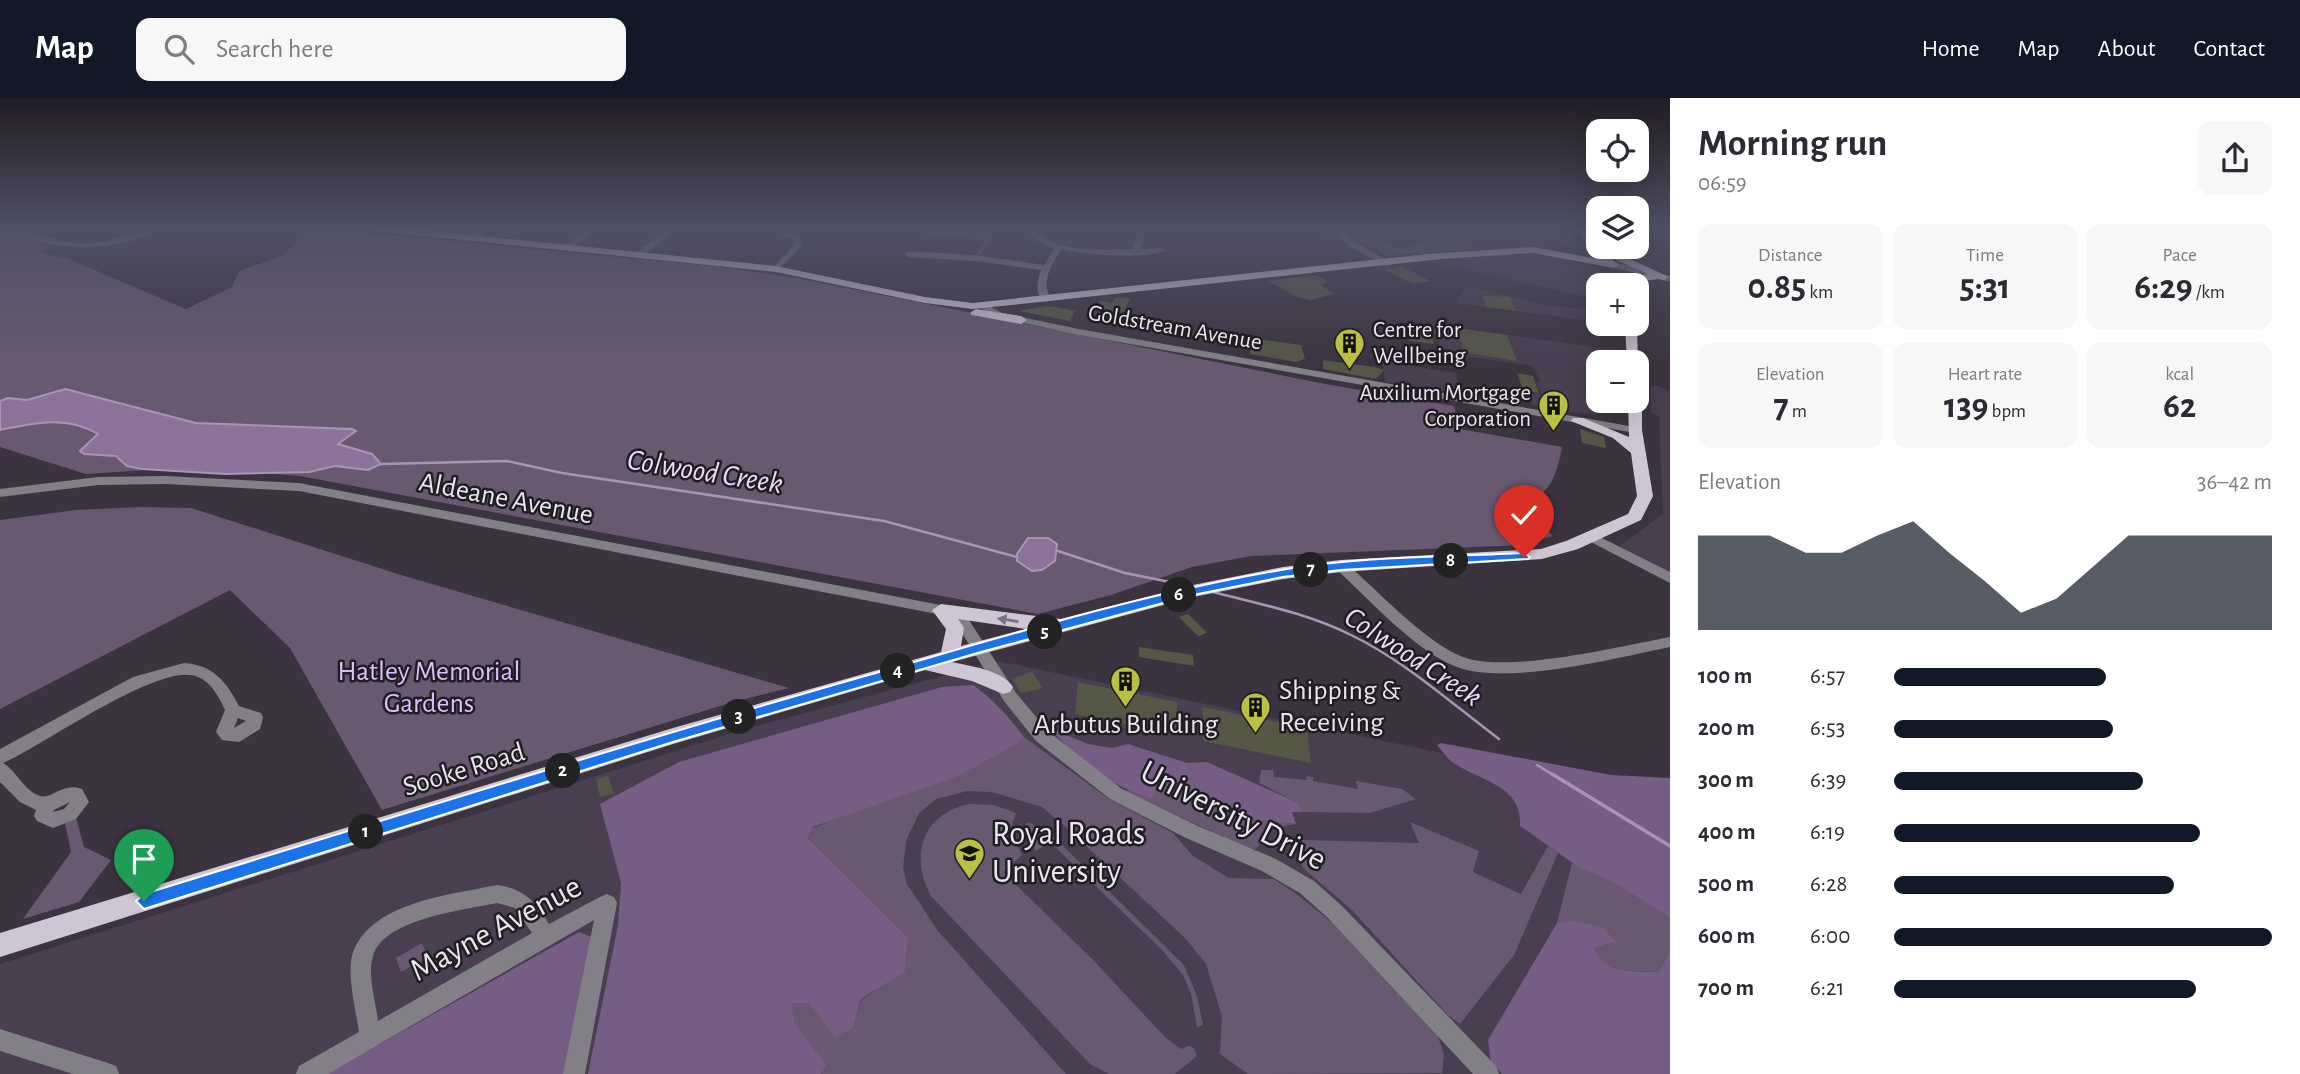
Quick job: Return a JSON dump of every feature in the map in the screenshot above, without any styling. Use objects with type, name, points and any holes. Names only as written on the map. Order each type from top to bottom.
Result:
[{"type":"main road","name":"Goldstream Avenue","points":[[798,274],[925,300],[984,306]]},
{"type":"main road","points":[[984,306],[1285,274]]},
{"type":"main road","points":[[1649,277],[1667,278]]},
{"type":"main road","points":[[925,300],[1021,320]]},
{"type":"main road","points":[[1000,304],[1003,313],[1021,320]]},
{"type":"main road","name":"Sooke Road","points":[[0,945],[673,736],[950,656],[1229,583],[1341,566],[1524,557],[1557,550],[1635,517],[1642,508],[1645,496],[1635,413]]},
{"type":"main road","points":[[1578,421],[1618,435],[1638,451]]},
{"type":"main road","points":[[942,610],[1020,622],[1075,624]]},
{"type":"main road","points":[[942,610],[955,628],[950,656]]},
{"type":"main road","points":[[923,664],[976,675],[1003,687]]},
{"type":"street","points":[[1045,274],[1039,289],[1046,299]]},
{"type":"street","name":"Goldstream Avenue","points":[[984,306],[993,313],[1021,320],[1635,430]]},
{"type":"street","name":"Aldeane Avenue","points":[[0,493],[98,481],[166,480],[299,487],[942,610],[962,621],[981,648]]},
{"type":"street","points":[[1592,537],[1670,578]]},
{"type":"street","points":[[1341,566],[1443,653],[1466,664],[1500,668],[1560,661],[1670,642]]},
{"type":"street","name":"University Drive","points":[[981,648],[1003,687],[1042,736],[1116,794],[1192,832],[1269,865],[1307,887],[1335,912],[1479,1070]]},
{"type":"street","points":[[0,757],[139,681],[162,673],[184,669],[202,671],[216,678],[233,710]]},
{"type":"street","points":[[0,769],[20,793],[33,803],[47,805]]},
{"type":"street","points":[[370,1037],[362,957],[372,935],[397,918],[497,894],[513,895],[526,904],[545,936]]},
{"type":"street","name":"Mayne Avenue","points":[[307,1074],[607,903],[574,1074]]},
{"type":"street","points":[[0,1040],[108,1074]]},
{"type":"shaded area","points":[[1481,274],[1586,274],[1586,296]]},
{"type":"shaded area","points":[[1466,286],[1551,306],[1586,309],[1586,320],[1456,303]]},
{"type":"shaded area","points":[[1430,324],[1616,350],[1586,350],[1586,413],[1599,413],[1592,415],[1532,405],[1527,393],[1541,394],[1536,382],[1540,382],[1533,366],[1443,353]]},
{"type":"shaded area","points":[[1382,361],[1456,373],[1461,394],[1385,382]]},
{"type":"shaded area","points":[[1655,385],[1670,391],[1670,573],[1618,547],[1663,514],[1659,416],[1651,413],[1651,388]]},
{"type":"shaded area","points":[[65,389],[196,423],[352,429],[356,431],[338,444],[372,454],[381,464],[368,470],[335,466],[309,472],[225,474],[142,469],[127,466],[116,456],[84,454],[80,451],[98,434],[74,424],[50,422],[0,430],[0,401],[8,398],[27,400]]},
{"type":"shaded area","points":[[1028,538],[1048,538],[1057,544],[1055,561],[1042,570],[1032,571],[1017,561],[1017,554]]},
{"type":"shaded area","name":"Royal Roads University","points":[[998,661],[1548,775],[1670,796],[1670,1074],[0,1074],[0,964],[745,729]]},
{"type":"shaded area","points":[[973,685],[1007,716],[1024,737],[1019,743],[958,776],[813,827],[808,838],[908,937],[905,972],[861,999],[853,1028],[835,1037],[809,1003],[792,1003],[794,1023],[827,1065],[821,1074],[588,1074],[618,925],[621,883],[600,804],[679,762],[942,687]]},
{"type":"shaded area","points":[[1049,728],[1088,744],[1112,748],[1128,744],[1187,763],[1207,762],[1297,802],[1304,812],[1292,812],[1296,824],[1273,822],[1243,815],[1189,789],[1170,784],[1159,784],[1152,798],[1136,793],[1096,771]]},
{"type":"shaded area","points":[[1441,743],[1611,775],[1670,778],[1670,918],[1614,883],[1577,866],[1520,826],[1519,812],[1507,793],[1452,762],[1437,745]]},
{"type":"shaded area","points":[[1575,921],[1604,928],[1617,942],[1593,948],[1605,963],[1621,970],[1659,972],[1670,949],[1670,1074],[1502,1074],[1491,1062],[1488,1040],[1557,923]]},
{"type":"shaded area","points":[[579,932],[594,938],[566,1074],[327,1074]]},
{"type":"green space","points":[[0,274],[103,274],[186,309],[232,287],[238,274],[767,274],[792,277],[1325,384],[1454,406],[1460,429],[1562,447],[1549,486],[1530,502],[1552,536],[1526,545],[1251,556],[1192,567],[1111,595],[1038,614],[300,476],[191,467],[86,474],[0,447]]},
{"type":"green space","name":"Hatley Memorial Gardens","points":[[191,508],[401,575],[789,688],[733,702],[382,810],[290,648],[230,590],[0,709],[0,520],[77,510]]},
{"type":"green space","points":[[1024,737],[1109,799],[1173,833],[1193,856],[1229,878],[1274,879],[1335,925],[1436,1030],[1444,1055],[1442,1073],[1248,1074],[1220,1054],[1222,1016],[1206,964],[1186,939],[1042,807],[992,792],[967,791],[936,799],[919,813],[906,841],[903,868],[907,884],[938,931],[1066,1074],[821,1074],[827,1065],[793,1023],[792,1003],[809,1003],[853,1028],[861,1000],[905,971],[908,937],[808,838],[813,828],[1019,743]]},
{"type":"green space","points":[[1261,770],[1273,770],[1274,777],[1307,780],[1306,776],[1313,777],[1313,781],[1358,789],[1356,781],[1402,789],[1416,799],[1370,813],[1304,812],[1297,802],[1259,783]]},
{"type":"green space","points":[[1178,782],[1221,805],[1248,815],[1296,824],[1272,828],[1256,849],[1247,848],[1125,791]]},
{"type":"green space","points":[[970,804],[994,805],[1016,813],[1010,830],[1022,855],[1003,872],[1095,962],[1165,1037],[1181,1049],[1189,1046],[1194,1048],[1197,1056],[1175,1074],[1109,1074],[1090,1064],[931,896],[921,866],[924,838],[941,817]]},
{"type":"green space","points":[[76,818],[84,847],[111,860],[79,902],[23,919],[71,852],[65,823]]},
{"type":"green space","points":[[1028,822],[1044,830],[1061,844],[1184,965],[1197,996],[1203,1025],[1197,1027],[1191,994],[1183,975],[1163,951],[1050,842],[1036,851],[1022,830]]},
{"type":"green space","points":[[1410,822],[1479,851],[1473,872],[1521,894],[1548,846],[1558,853],[1514,955],[1460,1024],[1448,1015],[1352,910],[1303,868],[1298,854],[1301,840],[1419,843]]},
{"type":"green space","points":[[1572,863],[1614,883],[1670,918],[1670,949],[1659,972],[1621,970],[1605,963],[1592,948],[1617,942],[1604,928],[1557,923]]},
{"type":"green space","points":[[422,943],[428,957],[401,972],[396,958]]},
{"type":"building","points":[[1393,274],[1416,274],[1430,281],[1413,284]]},
{"type":"building","points":[[1317,275],[1328,282],[1321,285],[1334,294],[1310,300],[1297,297],[1268,281]]},
{"type":"building","points":[[1482,296],[1510,297],[1516,311],[1486,307]]},
{"type":"building","points":[[1116,297],[1130,299],[1123,313],[1098,308],[1100,301],[1112,303]]},
{"type":"building","points":[[1046,306],[1075,311],[1070,321],[1019,311]]},
{"type":"building","points":[[1407,323],[1429,326],[1434,344],[1410,341]]},
{"type":"building","points":[[1457,328],[1507,335],[1517,361],[1473,354],[1463,349]]},
{"type":"building","points":[[1251,338],[1301,345],[1305,359],[1296,362],[1250,354]]},
{"type":"building","name":"Centre for Wellbeing","points":[[1323,360],[1384,370],[1376,379],[1323,369]]},
{"type":"building","points":[[1517,373],[1533,376],[1539,393],[1523,390]]},
{"type":"building","points":[[1580,429],[1604,437],[1606,448],[1582,443]]},
{"type":"building","points":[[1188,614],[1207,633],[1198,636],[1179,617]]},
{"type":"building","points":[[1139,647],[1193,655],[1194,666],[1139,657]]},
{"type":"building","points":[[1032,672],[1043,688],[1021,693],[1012,679]]},
{"type":"building","name":"Arbutus Building","points":[[1078,682],[1177,702],[1177,735],[1075,714]]},
{"type":"building","name":"Shipping & Receiving","points":[[1203,707],[1307,728],[1311,763],[1203,741]]},
{"type":"building","points":[[608,776],[614,793],[600,797],[596,779]]},
{"type":"waterway","name":"Colwood Creek","points":[[381,464],[507,461],[562,473],[884,521],[1017,557]]},
{"type":"waterway","name":"Colwood Creek","points":[[1058,551],[1125,573],[1190,586]]},
{"type":"waterway","name":"Colwood Creek","points":[[1213,592],[1300,615],[1334,627],[1371,645],[1427,683],[1499,739]]},
{"type":"waterway","name":"Colwood Creek","points":[[1537,765],[1555,776]]},
{"type":"waterway","name":"Colwood Creek","points":[[1552,774],[1670,846]]},
{"type":"place","name":"Centre for Wellbeing","points":[[1350,370]]},
{"type":"place","name":"Auxilium Mortgage Corporation","points":[[1554,433]]},
{"type":"place","name":"Arbutus Building","points":[[1126,708]]},
{"type":"place","name":"Shipping & Receiving","points":[[1256,734]]},
{"type":"place","name":"Royal Roads University","points":[[969,880]]},
{"type":"route","points":[[144,901],[673,736],[981,648],[1229,583],[1341,566],[1524,557]]}]
